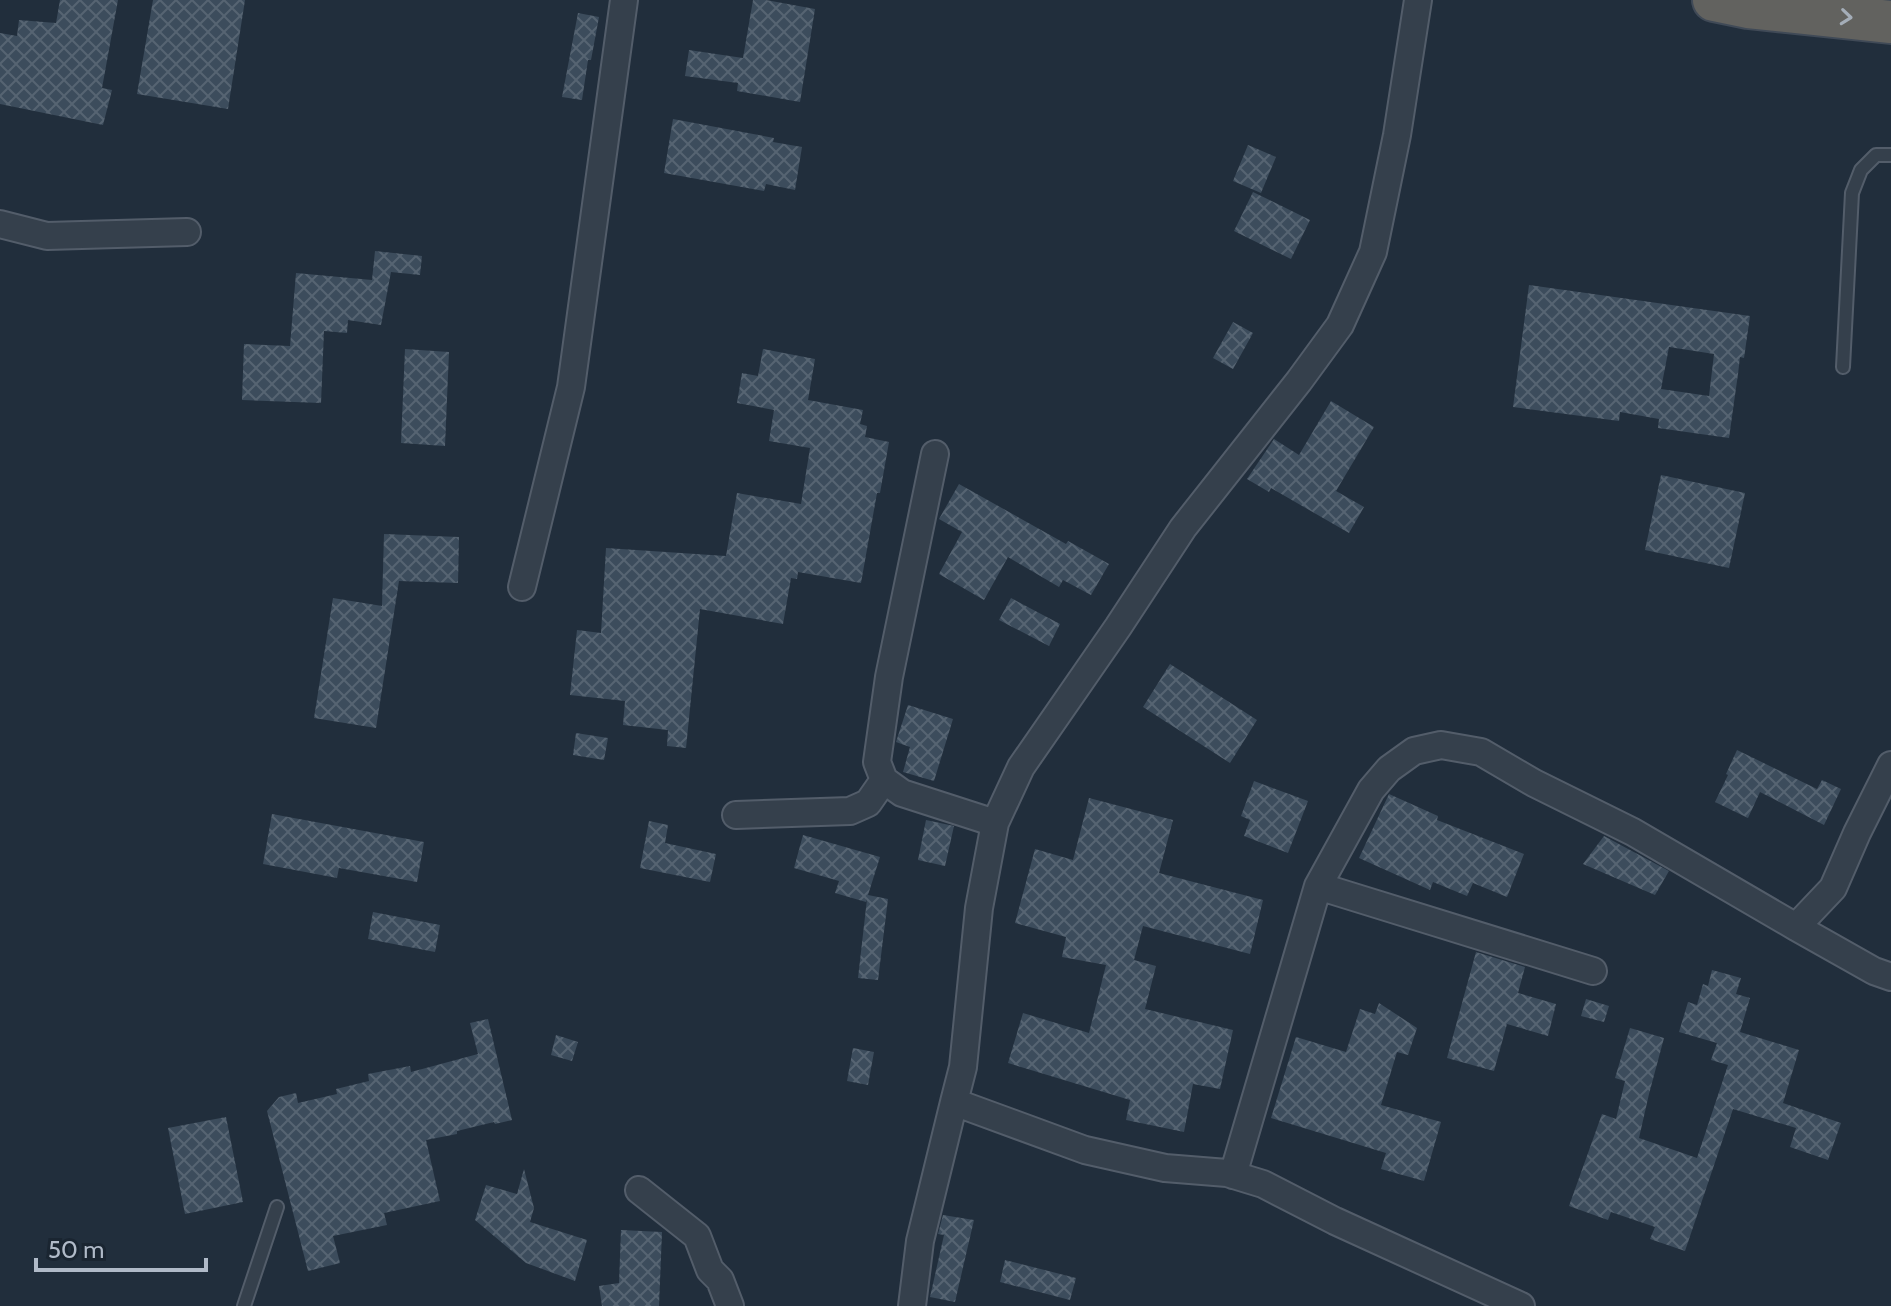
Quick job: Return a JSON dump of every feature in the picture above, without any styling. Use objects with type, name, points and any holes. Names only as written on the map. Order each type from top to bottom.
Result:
[{"type":"highway","points":[[1714,0],[1748,7],[1891,22]]},
{"type":"street","points":[[522,587],[571,387],[624,0]]},
{"type":"street","points":[[912,1306],[920,1241],[963,1067],[979,908],[995,823],[1021,767],[1183,528],[1340,325],[1373,252],[1397,135],[1418,0]]},
{"type":"street","points":[[0,224],[47,236],[187,232]]},
{"type":"street","points":[[935,454],[889,677],[877,762],[884,780],[902,793],[995,823]]},
{"type":"street","points":[[1233,1175],[1318,886],[1371,790],[1389,769],[1414,751],[1441,745],[1481,752],[1534,783],[1633,832],[1874,971],[1891,977]]},
{"type":"street","points":[[1796,927],[1833,888],[1891,765]]},
{"type":"street","points":[[736,815],[850,811],[868,803],[884,780]]},
{"type":"street","points":[[1318,886],[1593,971]]},
{"type":"street","points":[[954,1102],[1085,1150],[1165,1168],[1233,1175],[1263,1184],[1335,1221],[1521,1306]]},
{"type":"street","points":[[639,1190],[697,1236],[710,1270],[720,1280],[730,1306]]},
{"type":"lane","points":[[1843,367],[1852,193],[1861,170],[1876,155],[1891,155]]},
{"type":"lane","points":[[244,1306],[277,1207]]},
{"type":"building","points":[[60,0],[118,0],[102,88],[112,90],[103,125],[0,104],[0,33],[17,36],[19,20],[56,23]]},
{"type":"building","points":[[153,0],[245,0],[228,109],[137,94]]},
{"type":"building","points":[[753,0],[815,9],[800,102],[737,91],[738,83],[685,76],[689,50],[743,58]]},
{"type":"building","points":[[578,13],[599,17],[582,100],[562,97]]},
{"type":"building","points":[[673,119],[774,138],[773,142],[802,147],[795,190],[766,184],[764,191],[664,173]]},
{"type":"building","points":[[1248,145],[1276,157],[1261,193],[1233,181]]},
{"type":"building","points":[[1253,192],[1310,220],[1291,259],[1234,231]]},
{"type":"building","points":[[375,251],[422,256],[420,275],[391,272],[381,325],[348,320],[347,333],[324,331],[321,403],[242,400],[244,344],[290,346],[296,273],[372,280]]},
{"type":"building","points":[[1529,285],[1750,316],[1744,358],[1740,357],[1729,438],[1658,428],[1659,419],[1620,412],[1619,421],[1513,407]],"holes":[[[1669,347],[1714,354],[1709,396],[1661,389]]]},
{"type":"building","points":[[1233,322],[1253,333],[1233,369],[1213,358]]},
{"type":"building","points":[[405,349],[449,352],[445,446],[401,443]]},
{"type":"building","points":[[763,349],[815,359],[808,400],[863,410],[860,424],[867,426],[865,437],[889,442],[861,583],[798,572],[797,579],[791,578],[783,624],[700,609],[686,748],[667,746],[668,730],[623,725],[625,701],[570,695],[577,630],[601,633],[606,548],[726,556],[737,493],[801,504],[810,448],[769,441],[774,410],[737,403],[742,373],[758,376]]},
{"type":"building","points":[[1331,401],[1374,427],[1336,491],[1364,507],[1349,533],[1271,488],[1269,492],[1247,479],[1274,439],[1299,455]]},
{"type":"building","points":[[1661,475],[1745,493],[1729,568],[1645,550]]},
{"type":"building","points":[[959,484],[1066,544],[1068,541],[1109,564],[1091,595],[1063,580],[1059,587],[1008,557],[984,600],[939,574],[962,532],[939,519]]},
{"type":"building","points":[[384,534],[459,537],[458,583],[399,581],[376,728],[314,718],[333,598],[382,606]]},
{"type":"building","points":[[1011,598],[1060,624],[1049,646],[999,620]]},
{"type":"building","points":[[1170,664],[1257,720],[1230,763],[1143,707]]},
{"type":"building","points":[[908,705],[953,719],[934,781],[903,772],[910,747],[896,742]]},
{"type":"building","points":[[576,733],[608,738],[604,760],[573,755]]},
{"type":"building","points":[[1737,750],[1817,789],[1822,780],[1841,789],[1824,825],[1760,792],[1748,818],[1715,802]]},
{"type":"building","points":[[1254,781],[1308,801],[1288,853],[1244,836],[1250,820],[1241,816]]},
{"type":"building","points":[[1389,794],[1438,816],[1437,820],[1524,854],[1507,897],[1473,883],[1467,896],[1433,882],[1430,890],[1359,858]]},
{"type":"building","points":[[1089,798],[1173,820],[1159,873],[1263,900],[1250,954],[1143,926],[1134,960],[1156,966],[1145,1009],[1233,1030],[1220,1089],[1193,1084],[1184,1132],[1126,1120],[1130,1100],[1008,1063],[1023,1013],[1089,1033],[1106,965],[1062,957],[1066,937],[1015,923],[1035,849],[1073,860]]},
{"type":"building","points":[[272,814],[424,842],[417,882],[339,868],[337,878],[263,864]]},
{"type":"building","points":[[926,820],[954,826],[945,866],[918,860]]},
{"type":"building","points":[[649,821],[668,825],[665,843],[716,854],[710,882],[640,868]]},
{"type":"building","points":[[803,835],[880,857],[868,895],[888,899],[878,980],[858,978],[867,899],[866,902],[835,893],[839,881],[794,868]]},
{"type":"building","points":[[1604,836],[1669,871],[1655,895],[1583,864]]},
{"type":"building","points":[[373,912],[440,925],[435,952],[368,939]]},
{"type":"building","points":[[1476,952],[1525,967],[1518,993],[1556,1004],[1548,1036],[1507,1024],[1494,1071],[1447,1058]]},
{"type":"building","points":[[1712,970],[1741,978],[1736,994],[1750,998],[1740,1032],[1799,1050],[1783,1103],[1841,1123],[1828,1160],[1790,1147],[1796,1128],[1733,1109],[1685,1251],[1650,1239],[1655,1227],[1611,1212],[1608,1220],[1569,1206],[1602,1114],[1616,1119],[1625,1081],[1615,1078],[1630,1028],[1664,1038],[1639,1138],[1697,1158],[1728,1065],[1711,1060],[1717,1043],[1679,1032],[1688,1002],[1697,1005],[1703,984],[1708,986]]},
{"type":"building","points":[[1586,999],[1609,1006],[1604,1022],[1581,1016]]},
{"type":"building","points":[[1379,1003],[1417,1028],[1408,1055],[1397,1052],[1381,1105],[1441,1122],[1424,1181],[1381,1169],[1386,1153],[1271,1118],[1296,1037],[1346,1052],[1360,1009],[1375,1014]]},
{"type":"building","points":[[488,1019],[512,1120],[426,1140],[440,1201],[384,1213],[387,1225],[333,1236],[340,1263],[308,1271],[267,1111],[279,1097],[296,1093],[298,1103],[337,1094],[336,1089],[369,1081],[368,1074],[410,1066],[411,1072],[478,1054],[470,1023]]},
{"type":"building","points":[[556,1035],[578,1042],[572,1061],[551,1055]]},
{"type":"building","points":[[853,1048],[874,1052],[868,1085],[847,1081]]},
{"type":"building","points":[[226,1117],[243,1202],[185,1214],[168,1128]]},
{"type":"building","points":[[524,1169],[534,1208],[530,1222],[587,1240],[575,1281],[526,1263],[475,1220],[486,1185],[517,1194]]},
{"type":"building","points":[[943,1215],[974,1220],[955,1302],[930,1297],[944,1235],[938,1234]]},
{"type":"building","points":[[621,1230],[662,1232],[659,1306],[602,1306],[599,1286],[619,1283]]},
{"type":"building","points":[[1005,1260],[1076,1278],[1070,1300],[1000,1282]]}]
